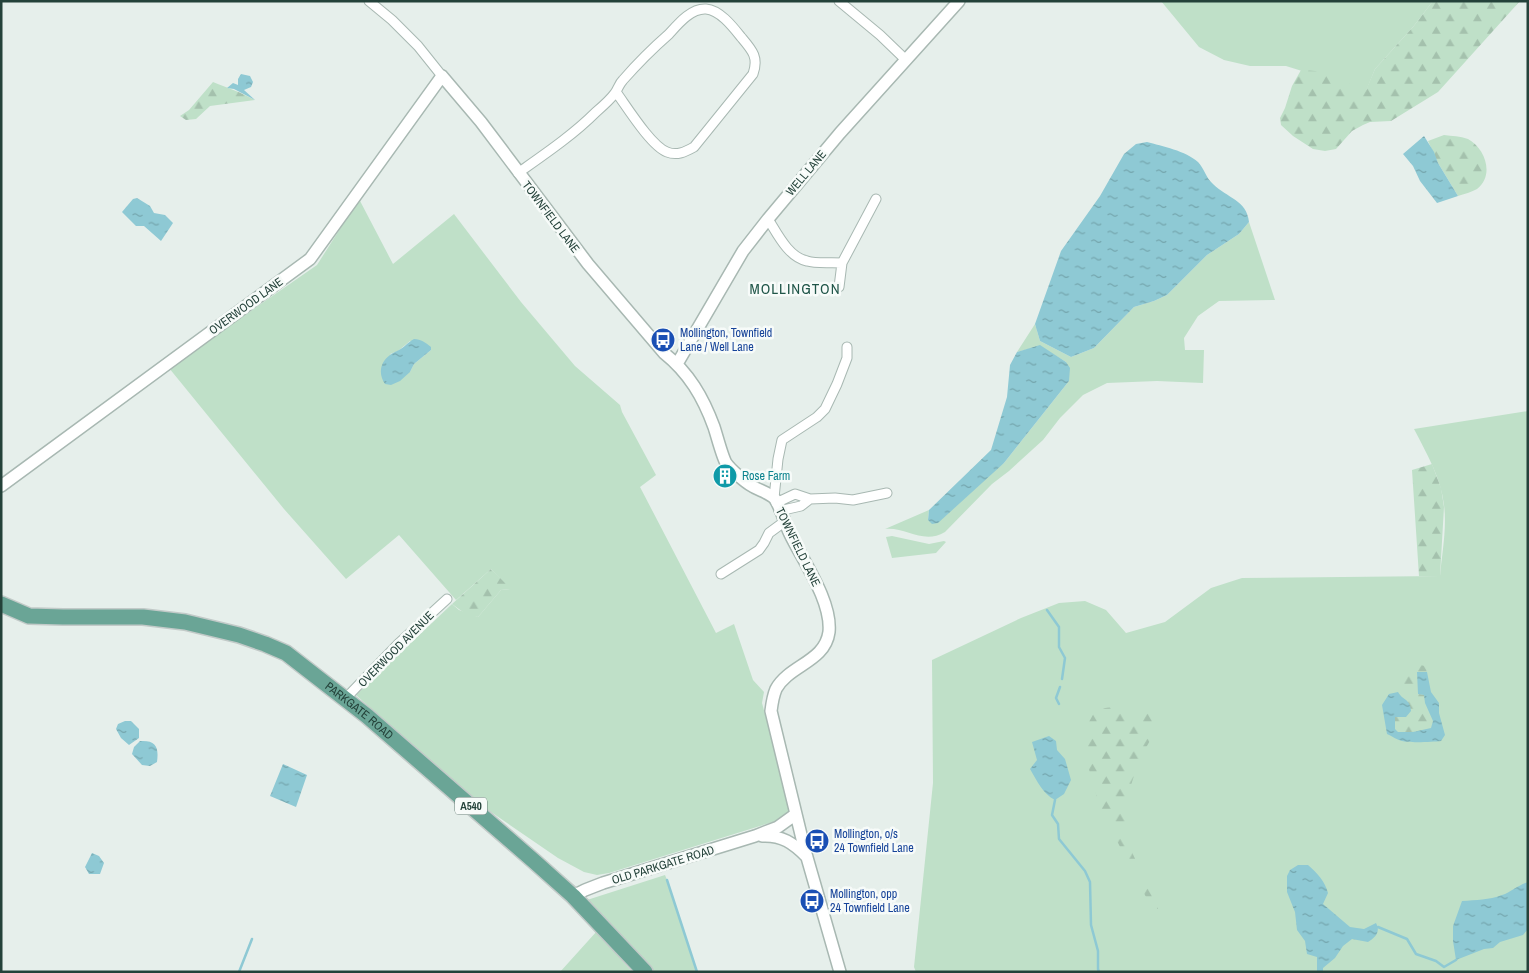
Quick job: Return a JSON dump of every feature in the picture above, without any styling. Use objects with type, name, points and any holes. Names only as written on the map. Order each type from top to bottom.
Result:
[{"type":"main road","name":"PARKGATE ROAD","points":[[1,604],[29,616],[142,617],[185,622],[239,635],[286,653],[382,729],[573,896],[645,972]]},
{"type":"street","name":"TOWNFIELD LANE","points":[[368,1],[392,20],[418,46],[481,122],[588,264],[664,353],[691,379],[710,416],[726,463],[750,485],[776,504],[796,547],[812,574],[825,607],[829,629],[825,645],[819,653],[790,673],[781,682],[773,697],[771,711],[807,857],[840,972]]},
{"type":"street","points":[[840,1],[906,60]]},
{"type":"street","name":"WELL LANE","points":[[677,364],[744,251],[768,219],[840,133],[959,1]]},
{"type":"street","points":[[518,173],[569,136],[595,113],[616,92],[621,82],[655,46],[688,15],[705,9],[715,12],[730,24],[755,56],[756,62],[753,74],[694,147],[685,152],[676,154],[661,149],[650,138],[616,92]]},
{"type":"street","name":"OVERWOOD LANE","points":[[1,486],[310,259],[442,76]]},
{"type":"street","points":[[839,287],[842,263],[876,199]]},
{"type":"street","points":[[768,219],[784,244],[794,254],[806,261],[842,263]]},
{"type":"street","points":[[776,504],[778,459],[782,440],[816,417],[824,409],[837,384],[847,358],[846,347]]},
{"type":"street","points":[[776,504],[794,494],[810,499],[835,498],[853,500],[867,493],[887,493]]},
{"type":"street","points":[[776,504],[801,506],[810,499]]},
{"type":"street","points":[[721,574],[759,550],[769,533],[784,522]]},
{"type":"street","name":"OVERWOOD AVENUE","points":[[345,699],[398,644],[447,599]]},
{"type":"street","name":"OLD PARKGATE ROAD","points":[[573,896],[603,883],[755,836],[778,827],[796,814]]},
{"type":"street","name":"OLD PARKGATE ROAD","points":[[755,836],[781,837],[793,844],[807,857]]},
{"type":"green space","points":[[1161,1],[1433,1],[1413,27],[1375,69],[1366,91],[1286,66],[1250,66],[1224,60],[1199,47]]},
{"type":"green space","points":[[1433,1],[1520,1],[1438,92],[1391,121],[1370,122],[1363,125],[1352,131],[1336,149],[1325,151],[1313,149],[1293,136],[1281,125],[1280,118],[1292,86],[1301,70],[1315,71],[1366,90],[1375,69],[1413,27]]},
{"type":"green space","points":[[213,82],[255,100],[210,106],[196,119],[186,120],[180,116],[189,110]]},
{"type":"green space","points":[[1444,135],[1468,139],[1474,143],[1483,155],[1487,169],[1486,177],[1477,189],[1458,196],[1438,163],[1428,141]]},
{"type":"green space","points":[[359,199],[393,264],[454,214],[521,302],[575,366],[620,405],[656,475],[640,487],[716,633],[734,624],[753,680],[764,692],[762,703],[789,802],[788,811],[784,816],[779,820],[609,873],[597,875],[584,872],[558,858],[491,812],[422,755],[356,695],[452,604],[459,610],[478,617],[501,590],[510,589],[491,569],[456,600],[399,535],[346,579],[284,509],[169,368],[317,265]],"holes":[[[410,341],[431,350],[414,364],[410,372],[390,354],[398,351]]]},
{"type":"green space","points":[[1249,222],[1275,300],[1219,301],[1198,316],[1184,338],[1185,350],[1204,350],[1203,383],[1157,381],[1107,383],[1083,395],[1060,418],[1043,440],[992,484],[945,532],[929,537],[901,530],[885,529],[929,510],[928,520],[1004,463],[1069,381],[1066,362],[1040,346],[1017,352],[1035,324],[1040,341],[1071,357],[1094,348],[1134,307],[1167,295],[1207,255],[1239,234]]},
{"type":"green space","points":[[1528,411],[1528,972],[916,972],[914,967],[933,783],[932,660],[1021,618],[1059,603],[1085,601],[1106,610],[1126,633],[1165,622],[1211,588],[1242,578],[1440,576],[1445,523],[1444,505],[1440,485],[1433,466],[1414,429]]},
{"type":"green space","points":[[1432,464],[1441,488],[1444,507],[1440,576],[1419,576],[1412,470]]},
{"type":"green space","points":[[892,536],[929,544],[946,542],[936,553],[892,558],[886,537]]},
{"type":"green space","points":[[491,569],[511,589],[501,590],[478,617],[467,615],[452,604]]},
{"type":"green space","points":[[1412,664],[1426,666],[1427,672],[1417,672],[1418,694],[1424,695],[1425,703],[1433,721],[1431,728],[1413,732],[1398,732],[1395,729],[1395,717],[1406,699],[1401,697],[1398,692]]},
{"type":"green space","points":[[1114,707],[1140,712],[1160,711],[1155,732],[1140,758],[1125,803],[1125,837],[1160,913],[1152,918],[1147,899],[1100,808],[1082,745],[1085,729],[1094,713],[1105,708]]},
{"type":"green space","points":[[665,875],[697,972],[655,972],[587,900]]},
{"type":"green space","points":[[597,931],[632,972],[560,972]]},
{"type":"water","points":[[241,74],[250,76],[253,82],[251,87],[244,90],[255,100],[234,89],[227,88],[233,83],[238,85],[238,79]]},
{"type":"water","points":[[1424,136],[1458,196],[1437,203],[1403,154]]},
{"type":"water","points":[[1147,142],[1167,147],[1193,158],[1218,189],[1240,204],[1249,222],[1239,234],[1207,255],[1167,295],[1134,307],[1094,348],[1071,357],[1040,341],[1035,324],[1061,251],[1100,196],[1124,154],[1136,144]]},
{"type":"water","points":[[137,198],[150,206],[154,213],[165,215],[173,223],[161,241],[144,226],[136,226],[122,212],[133,199]]},
{"type":"water","points":[[414,339],[425,343],[431,347],[431,350],[414,364],[410,372],[400,381],[391,385],[385,384],[381,376],[381,368],[384,361],[391,354]]},
{"type":"water","points":[[1040,345],[1066,362],[1070,368],[1069,381],[1004,463],[938,523],[932,524],[928,520],[929,510],[991,450],[1007,397],[1010,365],[1017,352]]},
{"type":"water","points":[[1417,672],[1427,672],[1431,692],[1439,703],[1439,713],[1445,735],[1441,741],[1405,742],[1387,734],[1382,705],[1389,694],[1398,692],[1408,702],[1411,711],[1406,717],[1395,717],[1395,729],[1398,732],[1413,732],[1431,728],[1433,721],[1425,703],[1424,695],[1418,694]]},
{"type":"water","points":[[131,721],[139,729],[139,738],[129,745],[121,738],[116,729],[118,724]]},
{"type":"water","points":[[1049,736],[1056,741],[1057,750],[1065,759],[1071,780],[1064,794],[1055,800],[1044,791],[1030,769],[1037,760],[1032,742]]},
{"type":"water","points":[[140,741],[153,743],[157,748],[157,762],[150,766],[142,765],[132,754],[134,747]]},
{"type":"water","points":[[283,764],[307,775],[296,807],[270,796]]},
{"type":"water","points":[[92,853],[99,856],[104,863],[100,874],[89,874],[85,867]]},
{"type":"water","points":[[1298,865],[1308,865],[1323,881],[1328,893],[1323,904],[1350,927],[1364,929],[1376,923],[1378,929],[1373,939],[1368,942],[1352,939],[1343,946],[1335,958],[1323,968],[1323,972],[1317,972],[1317,957],[1307,954],[1305,941],[1297,930],[1295,912],[1287,892],[1287,876],[1290,870]]},
{"type":"water","points":[[1528,882],[1528,929],[1523,935],[1500,942],[1493,948],[1484,949],[1456,960],[1453,926],[1462,901],[1497,897]]},
{"type":"waterway","points":[[1047,610],[1059,627],[1059,647],[1065,658],[1062,679]]},
{"type":"waterway","points":[[1059,704],[1056,698],[1060,687]]},
{"type":"waterway","points":[[1055,800],[1052,815],[1058,824],[1059,839],[1085,871],[1090,882],[1091,925],[1098,951],[1099,972]]},
{"type":"waterway","points":[[667,880],[697,972]]},
{"type":"waterway","points":[[1378,927],[1407,939],[1416,954],[1436,961],[1444,967],[1456,960]]},
{"type":"waterway","points":[[239,972],[252,939]]},
{"type":"place","name":"Mollington, Townfield Lane / Well Lane","points":[[663,340]]},
{"type":"place","name":"Rose Farm","points":[[725,476]]},
{"type":"place","name":"Mollington, o/s 24 Townfield Lane","points":[[817,841]]},
{"type":"place","name":"Mollington, opp 24 Townfield Lane","points":[[812,901]]},
{"type":"district","name":"MOLLINGTON","points":[[795,289]]}]
